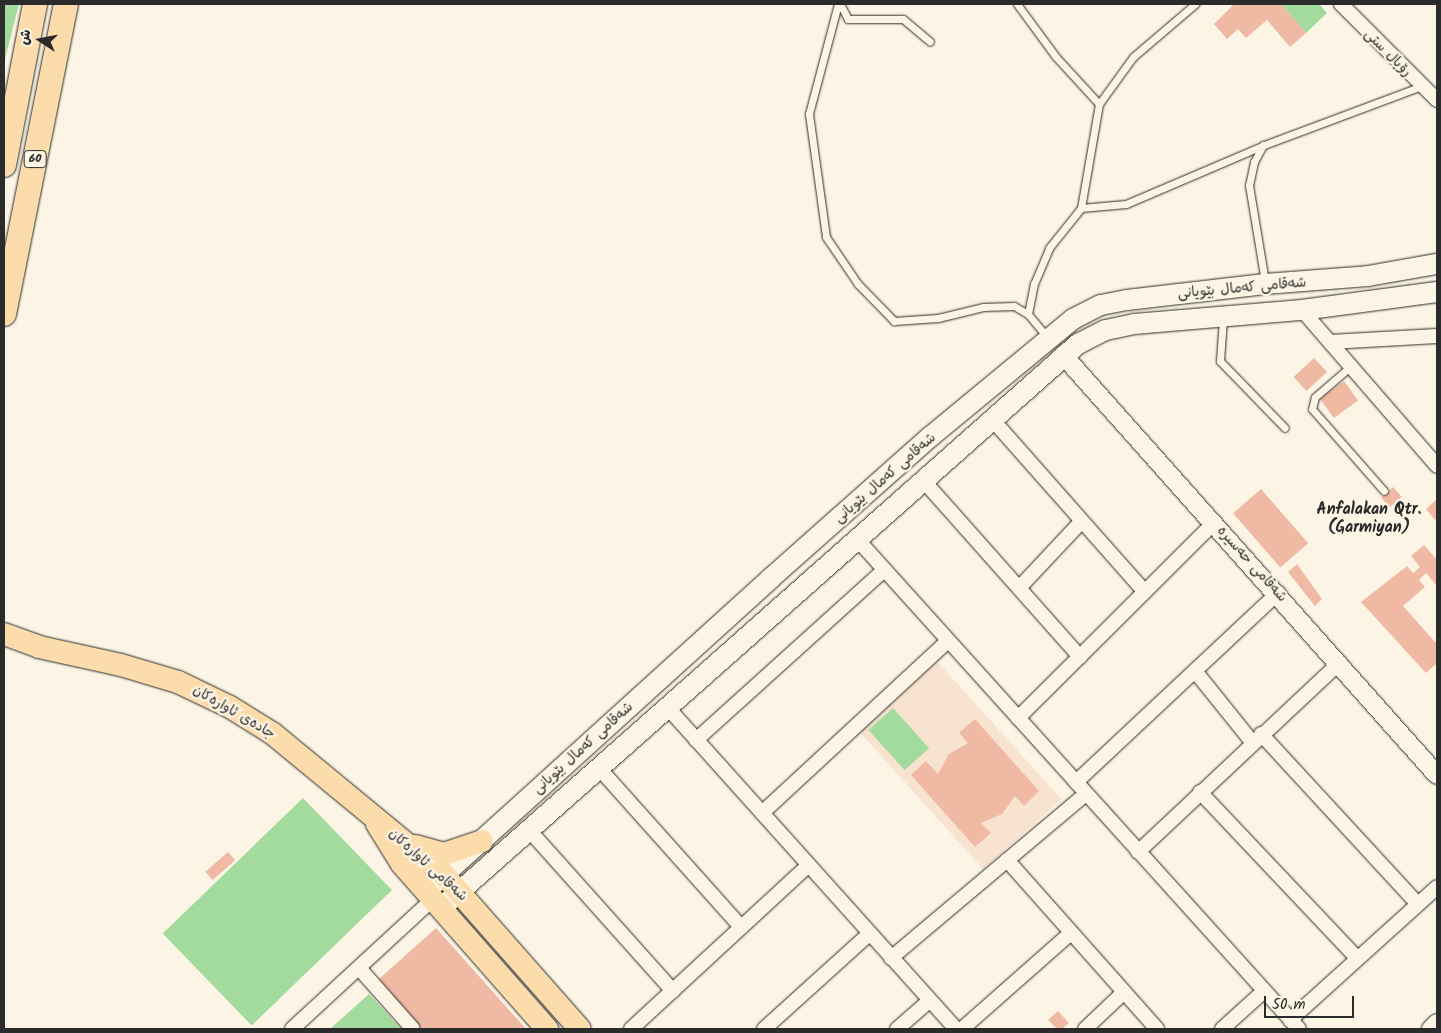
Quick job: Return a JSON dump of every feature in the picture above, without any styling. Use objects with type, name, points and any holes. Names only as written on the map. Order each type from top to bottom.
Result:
[{"type":"highway","points":[[5,152],[35,4]]},
{"type":"highway","name":"60","points":[[4,314],[66,4]]},
{"type":"main road","name":"شەقامی کەمال بێویانی","points":[[434,900],[444,875],[575,754],[930,437],[1073,319],[1109,303],[1265,284],[1368,276],[1437,264]]},
{"type":"main road","name":"شەقامی کەمال بێویانی","points":[[434,900],[460,892],[991,418],[1063,355],[1086,339],[1118,327],[1302,310],[1437,292]]},
{"type":"main road","points":[[930,437],[948,456]]},
{"type":"main road","name":"جادەی ئاوارەکان","points":[[4,634],[39,647],[140,670],[213,698],[292,747],[374,818]]},
{"type":"main road","name":"جادەی ئاوارەکان","points":[[4,645],[39,647]]},
{"type":"main road","name":"شەقامی ئاوارەکان","points":[[374,818],[444,875],[580,1029]]},
{"type":"main road","name":"شەقامی ئاوارەکان","points":[[374,818],[394,853],[547,1029]]},
{"type":"main road","points":[[408,844],[444,854],[476,846],[486,867]]},
{"type":"street","name":"رۆیال ستی","points":[[1341,4],[1437,100]]},
{"type":"street","points":[[1302,310],[1437,466]]},
{"type":"street","points":[[1330,342],[1437,336]]},
{"type":"street","name":"شەقامی حەسیرە","points":[[1063,355],[1340,662],[1437,775]]},
{"type":"street","points":[[991,418],[1081,522],[1145,592]]},
{"type":"street","points":[[922,479],[1080,657]]},
{"type":"street","points":[[1018,588],[1081,522]]},
{"type":"street","points":[[1018,718],[1214,523]]},
{"type":"street","points":[[856,538],[1295,1024],[1357,958],[1437,887]]},
{"type":"street","points":[[696,740],[884,570]]},
{"type":"street","points":[[1076,782],[1278,593]]},
{"type":"street","points":[[762,813],[948,641]]},
{"type":"street","points":[[1138,852],[1257,738],[1340,662]]},
{"type":"street","points":[[1195,671],[1257,738],[1418,904]]},
{"type":"street","points":[[668,708],[956,1029]]},
{"type":"street","points":[[598,767],[741,927]]},
{"type":"street","points":[[1200,792],[1357,958]]},
{"type":"street","points":[[891,958],[1086,794]]},
{"type":"street","points":[[529,830],[673,991]]},
{"type":"street","points":[[1007,860],[1157,1029]]},
{"type":"street","points":[[631,1029],[808,866]]},
{"type":"street","points":[[292,1029],[434,900]]},
{"type":"street","points":[[962,1029],[1071,933]]},
{"type":"street","points":[[764,1029],[869,934]]},
{"type":"street","points":[[359,968],[413,1029]]},
{"type":"street","points":[[1222,1029],[1264,991]]},
{"type":"street","points":[[1085,1029],[1124,992]]},
{"type":"street","points":[[897,1029],[929,1001]]},
{"type":"street","points":[[1430,1029],[1437,1023]]},
{"type":"lane","points":[[839,4],[848,19],[904,19],[930,42]]},
{"type":"lane","points":[[839,4],[809,114],[826,237],[858,284],[894,321],[938,318],[984,306],[1014,306],[1028,314],[1048,338]]},
{"type":"lane","points":[[1017,4],[1056,57],[1099,104]]},
{"type":"lane","points":[[1028,314],[1034,284],[1049,248],[1082,208],[1099,104],[1133,57],[1195,4]]},
{"type":"lane","points":[[1082,208],[1126,204],[1264,144],[1422,86]]},
{"type":"lane","points":[[1264,144],[1254,162],[1249,185],[1265,284]]},
{"type":"lane","points":[[1224,316],[1220,361],[1285,428]]},
{"type":"lane","points":[[1351,366],[1316,397],[1312,409],[1384,492]]},
{"type":"shaded area","points":[[937,661],[1061,799],[983,869],[859,731]]},
{"type":"green space","points":[[4,4],[19,4],[4,63]]},
{"type":"green space","points":[[1281,4],[1319,4],[1327,13],[1306,33]]},
{"type":"green space","points":[[893,708],[929,748],[905,770],[868,730]]},
{"type":"green space","points":[[303,798],[392,890],[252,1026],[163,933]]},
{"type":"green space","points":[[369,994],[401,1029],[330,1029]]},
{"type":"building","points":[[1234,4],[1281,4],[1306,33],[1290,47],[1267,20],[1246,38],[1238,29],[1227,39],[1214,24]]},
{"type":"building","points":[[1314,358],[1327,372],[1306,391],[1294,377]]},
{"type":"building","points":[[1344,381],[1358,400],[1334,418],[1320,399]]},
{"type":"building","points":[[1393,487],[1402,497],[1390,507],[1381,498]]},
{"type":"building","points":[[1261,489],[1308,543],[1280,568],[1233,513]]},
{"type":"building","points":[[1437,499],[1437,518],[1435,520],[1426,509]]},
{"type":"building","points":[[1424,545],[1437,560],[1437,586],[1426,573],[1419,580],[1425,587],[1403,606],[1435,642],[1437,640],[1437,663],[1426,673],[1361,602],[1407,566],[1413,573],[1420,567],[1411,556]]},
{"type":"building","points":[[1297,564],[1322,599],[1315,606],[1288,572]]},
{"type":"building","points":[[975,719],[1039,791],[1024,806],[1015,796],[1002,814],[981,823],[991,833],[975,847],[911,775],[926,761],[938,774],[949,754],[968,743],[959,733]]},
{"type":"building","points":[[228,852],[235,860],[213,880],[205,872]]},
{"type":"building","points":[[436,928],[526,1029],[422,1029],[379,979]]},
{"type":"building","points":[[1058,1011],[1069,1023],[1062,1029],[1057,1029],[1048,1020]]},
{"type":"district","name":"Anfalakan Qtr. (Garmiyan)","points":[[1369,519]]}]
